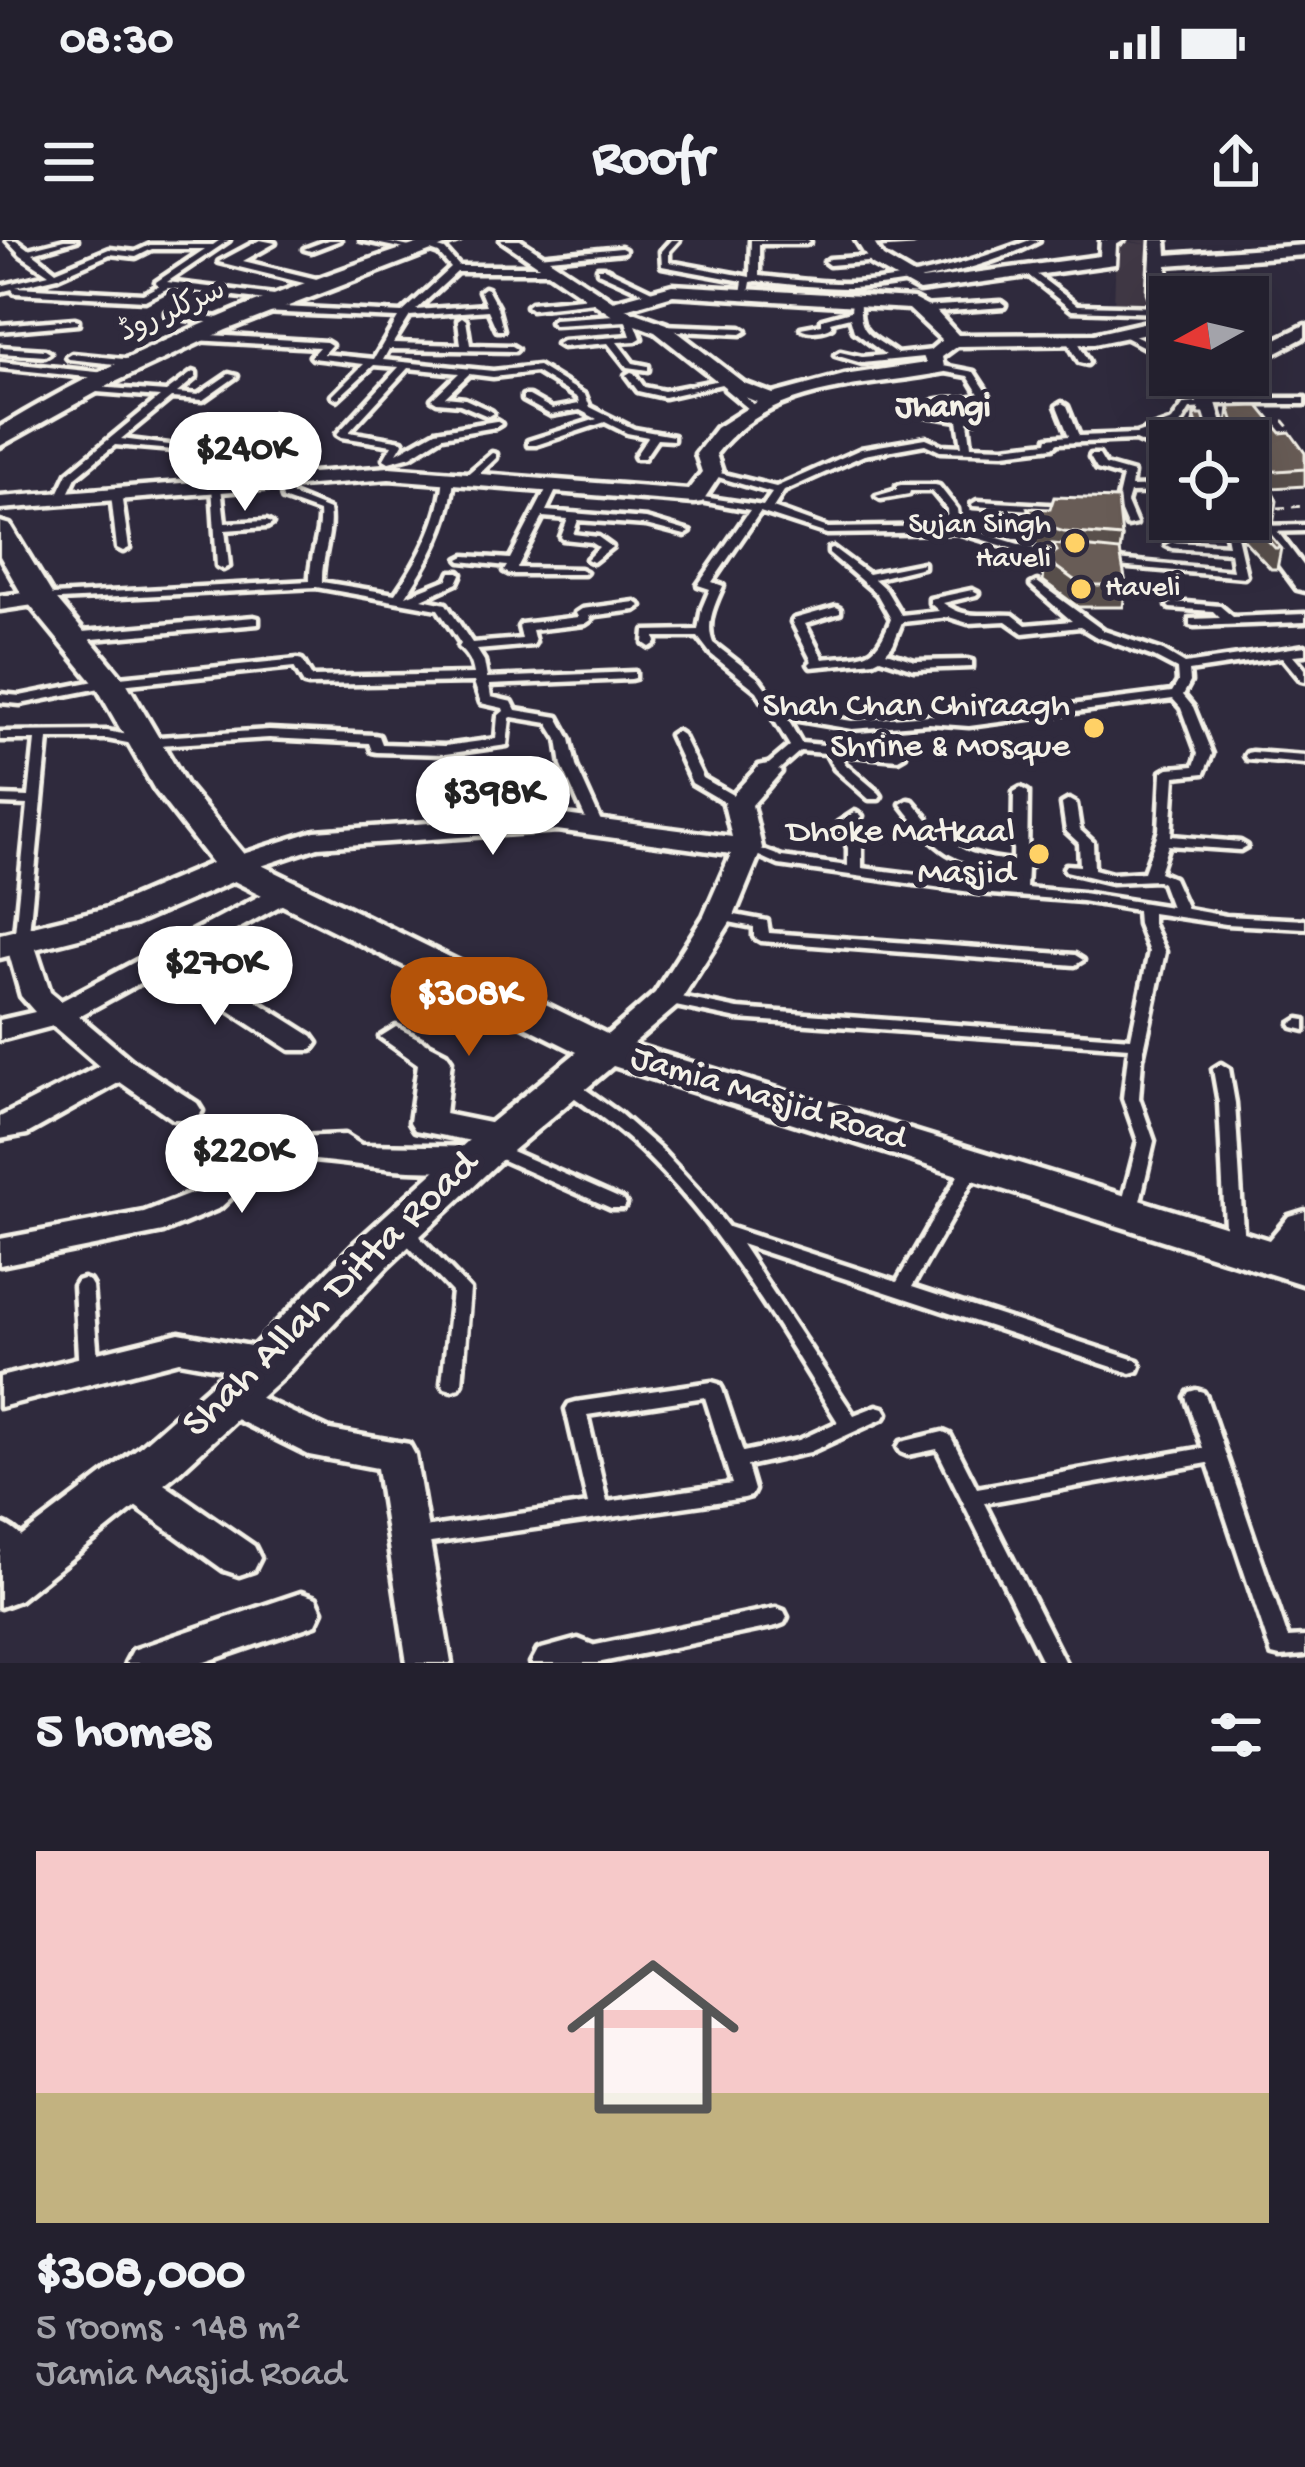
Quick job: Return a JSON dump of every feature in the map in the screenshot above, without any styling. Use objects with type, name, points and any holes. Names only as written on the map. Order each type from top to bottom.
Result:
[{"type":"street","points":[[508,240],[617,310],[661,328],[729,381],[776,403]]},
{"type":"street","points":[[868,247],[897,279],[919,286],[1109,260],[1108,241],[1115,240],[1159,248],[1305,250]]},
{"type":"street","points":[[273,242],[227,262],[324,283]]},
{"type":"street","name":"سرکلر روڈ","points":[[0,438],[81,388],[191,337],[432,246]]},
{"type":"street","points":[[617,310],[652,293],[749,284],[855,309],[917,307],[953,341],[1072,340],[1149,324]]},
{"type":"street","points":[[1269,350],[1305,329]]},
{"type":"street","points":[[0,503],[370,474],[694,497],[712,472],[706,454],[712,443],[752,407],[936,361],[953,341]]},
{"type":"street","points":[[1269,359],[1293,358]]},
{"type":"street","points":[[1205,396],[1211,420]]},
{"type":"street","name":"Jamia Masjid Road","points":[[0,531],[19,600],[71,637],[110,682],[172,790],[234,866],[606,1050],[1129,1214],[1281,1252]]},
{"type":"street","points":[[1269,539],[1305,584]]},
{"type":"street","points":[[606,1050],[666,999],[719,916],[748,848],[738,804],[768,772]]},
{"type":"street","points":[[185,1111],[56,1016],[36,995],[10,944],[201,884],[234,866],[315,838],[556,822],[748,848]]},
{"type":"street","points":[[0,1030],[56,1016],[284,892]]},
{"type":"street","points":[[165,956],[302,1043]]},
{"type":"street","points":[[395,1037],[435,1060],[428,1122],[490,1146]]},
{"type":"street","name":"Shah Allah Ditta Road","points":[[8,1564],[131,1482],[267,1363],[401,1227],[490,1146],[606,1050]]},
{"type":"street","points":[[0,1128],[15,1126],[121,1067]]},
{"type":"street","points":[[0,1252],[151,1223],[208,1200],[264,1147],[345,1146],[345,1156],[430,1160],[490,1146]]},
{"type":"street","points":[[0,1392],[179,1347],[267,1363]]},
{"type":"street","points":[[228,1398],[323,1444],[394,1455],[429,1663]]},
{"type":"street","points":[[131,1482],[239,1558]]},
{"type":"street","points":[[148,1663],[301,1611]]},
{"type":"lane","points":[[11,240],[55,274]]},
{"type":"lane","points":[[24,253],[73,240]]},
{"type":"lane","points":[[225,240],[159,284],[283,299]]},
{"type":"lane","points":[[308,249],[336,240]]},
{"type":"lane","points":[[365,240],[432,246],[454,269]]},
{"type":"lane","points":[[675,240],[665,251],[665,264],[749,284],[849,285],[985,260],[1035,241]]},
{"type":"lane","points":[[829,262],[868,247],[914,240]]},
{"type":"lane","points":[[749,284],[755,241],[806,242]]},
{"type":"lane","points":[[166,285],[145,297],[0,290],[109,251],[136,255],[160,243],[214,247]]},
{"type":"lane","points":[[337,396],[374,362],[406,315],[454,269],[547,263],[621,250]]},
{"type":"lane","points":[[602,270],[652,293]]},
{"type":"lane","points":[[1031,273],[1076,308],[1149,316]]},
{"type":"lane","points":[[897,279],[917,307],[1001,305]]},
{"type":"lane","points":[[484,291],[500,328]]},
{"type":"lane","points":[[531,305],[617,310]]},
{"type":"lane","points":[[259,309],[406,315],[493,307]]},
{"type":"lane","points":[[806,328],[828,326],[825,321],[855,313],[855,309]]},
{"type":"lane","points":[[855,309],[857,329],[894,356]]},
{"type":"lane","points":[[554,322],[617,310]]},
{"type":"lane","points":[[562,344],[636,338],[617,310]]},
{"type":"lane","points":[[169,314],[226,322]]},
{"type":"lane","points":[[462,320],[466,350]]},
{"type":"lane","points":[[0,328],[75,322]]},
{"type":"lane","points":[[661,328],[741,331]]},
{"type":"lane","points":[[1124,333],[1149,346]]},
{"type":"lane","points":[[191,337],[326,345],[316,356],[466,372],[538,369],[582,398],[585,407],[550,412],[526,398]]},
{"type":"lane","points":[[610,340],[631,364],[645,368]]},
{"type":"lane","points":[[1072,340],[1084,362]]},
{"type":"lane","points":[[387,346],[512,350]]},
{"type":"lane","points":[[0,350],[45,353]]},
{"type":"lane","points":[[840,355],[862,360],[894,356],[936,361],[971,374],[984,395],[972,402],[937,401]]},
{"type":"lane","points":[[72,357],[134,363]]},
{"type":"lane","points":[[0,365],[106,376]]},
{"type":"lane","points":[[370,474],[390,458],[398,443],[342,434],[405,366]]},
{"type":"lane","points":[[390,458],[407,454],[440,433],[492,418],[462,401],[437,399],[466,372]]},
{"type":"lane","points":[[61,498],[72,475],[193,375]]},
{"type":"lane","points":[[631,375],[641,389],[664,394],[729,381],[728,387],[752,407]]},
{"type":"lane","points":[[81,388],[200,398],[232,376]]},
{"type":"lane","points":[[910,432],[940,448],[1004,449],[1137,437],[1176,423],[1187,406],[1305,401]]},
{"type":"lane","points":[[913,410],[972,418],[972,402]]},
{"type":"lane","points":[[1062,406],[1075,440]]},
{"type":"lane","points":[[581,407],[603,420],[669,438]]},
{"type":"lane","points":[[223,566],[220,527],[206,488],[274,417]]},
{"type":"lane","points":[[963,418],[967,445]]},
{"type":"lane","points":[[532,443],[603,420]]},
{"type":"lane","points":[[640,456],[654,436]]},
{"type":"lane","points":[[1137,437],[1149,442]]},
{"type":"lane","points":[[111,441],[169,448]]},
{"type":"lane","points":[[796,747],[760,685],[705,645],[700,623],[717,586],[704,585],[778,491],[861,452],[926,441]]},
{"type":"lane","points":[[406,598],[459,478],[492,456]]},
{"type":"lane","points":[[1096,457],[1100,467],[1129,475],[1123,504],[1131,524]]},
{"type":"lane","points":[[712,472],[778,491]]},
{"type":"lane","points":[[285,482],[287,497],[324,509],[328,521],[313,564],[316,584]]},
{"type":"lane","points":[[552,488],[509,571],[580,572]]},
{"type":"lane","points":[[881,496],[905,492],[901,488],[935,488],[952,509],[955,529]]},
{"type":"lane","points":[[1128,490],[1149,490]]},
{"type":"lane","points":[[116,494],[123,548]]},
{"type":"lane","points":[[694,497],[803,519],[827,531],[955,529],[1084,562],[1240,575],[1232,540]]},
{"type":"lane","points":[[976,504],[1083,508]]},
{"type":"lane","points":[[1103,506],[1123,504]]},
{"type":"lane","points":[[542,514],[646,522],[685,532]]},
{"type":"lane","points":[[574,516],[567,537],[594,539],[606,547],[593,559]]},
{"type":"lane","points":[[220,527],[269,519],[258,545]]},
{"type":"lane","points":[[1269,529],[1305,528]]},
{"type":"lane","points":[[1172,545],[1234,549]]},
{"type":"lane","points":[[833,551],[882,592],[897,619]]},
{"type":"lane","points":[[465,560],[513,562]]},
{"type":"lane","points":[[866,578],[919,565]]},
{"type":"lane","points":[[530,585],[538,571]]},
{"type":"lane","points":[[406,598],[453,581],[455,574]]},
{"type":"lane","points":[[19,600],[316,584],[442,605],[478,661],[485,700],[508,705],[511,713]]},
{"type":"lane","points":[[1037,584],[1084,623],[1111,638],[1154,648],[1183,668],[1305,650]]},
{"type":"lane","points":[[972,593],[934,601],[963,621],[1009,617],[1023,629],[1084,623]]},
{"type":"lane","points":[[465,646],[529,642],[525,627],[585,620],[582,613],[634,606]]},
{"type":"lane","points":[[1174,606],[1216,608],[1228,619]]},
{"type":"lane","points":[[836,611],[798,622],[817,663],[878,653],[914,665],[968,664]]},
{"type":"lane","points":[[897,619],[947,614]]},
{"type":"lane","points":[[1193,622],[1305,618]]},
{"type":"lane","points":[[878,653],[897,619]]},
{"type":"lane","points":[[71,637],[254,621]]},
{"type":"lane","points":[[650,643],[649,634],[703,634]]},
{"type":"lane","points":[[1285,653],[1305,677]]},
{"type":"lane","points":[[0,698],[20,700],[110,682],[298,663],[308,681],[631,675]]},
{"type":"lane","points":[[1176,695],[1184,682],[1183,668]]},
{"type":"lane","points":[[777,714],[861,725],[946,716],[969,722],[1176,695]]},
{"type":"lane","points":[[1150,877],[1162,840],[1169,772],[1198,770],[1205,754],[1187,707],[1176,695]]},
{"type":"lane","points":[[0,736],[107,735],[143,742],[269,734],[374,739],[377,748],[446,749],[502,742],[504,716],[511,713],[553,720],[597,828]]},
{"type":"lane","points":[[676,735],[697,780],[738,804]]},
{"type":"lane","points":[[10,944],[42,736]]},
{"type":"lane","points":[[768,772],[796,747],[898,754]]},
{"type":"lane","points":[[830,749],[840,766],[874,796]]},
{"type":"lane","points":[[1252,757],[1305,760]]},
{"type":"lane","points":[[1019,891],[1021,792]]},
{"type":"lane","points":[[0,800],[35,801]]},
{"type":"lane","points":[[908,804],[941,848],[958,857],[1023,866]]},
{"type":"lane","points":[[1069,805],[1073,831],[1085,842],[1079,868],[1112,878],[1168,881],[1180,911]]},
{"type":"lane","points":[[855,816],[845,823],[855,848],[855,870]]},
{"type":"lane","points":[[1162,840],[1240,845]]},
{"type":"lane","points":[[748,848],[779,861],[1144,905],[1226,920],[1305,924]]},
{"type":"lane","points":[[1129,1214],[1146,1141],[1131,1098],[1157,952],[1145,924],[1144,905]]},
{"type":"lane","points":[[719,916],[762,924],[761,937],[1075,960]]},
{"type":"lane","points":[[666,999],[738,1014],[1138,1043]]},
{"type":"lane","points":[[1221,1069],[1227,1103],[1281,1252]]},
{"type":"lane","points":[[565,1083],[622,1121],[728,1233],[850,1425]]},
{"type":"lane","points":[[185,1111],[219,1190]]},
{"type":"lane","points":[[490,1146],[617,1204]]},
{"type":"lane","points":[[901,1290],[973,1164]]},
{"type":"lane","points":[[401,1227],[461,1290],[452,1383]]},
{"type":"lane","points":[[728,1233],[1131,1366]]},
{"type":"lane","points":[[83,1286],[89,1372]]},
{"type":"lane","points":[[407,1538],[743,1490],[712,1389],[577,1409],[599,1510]]},
{"type":"lane","points":[[1196,1396],[1280,1648],[1305,1646]]},
{"type":"lane","points":[[736,1461],[802,1447],[877,1413]]},
{"type":"lane","points":[[908,1447],[944,1441],[1054,1663]]},
{"type":"lane","points":[[971,1497],[1215,1454]]},
{"type":"lane","points":[[570,1661],[776,1617]]},
{"type":"path","points":[[1269,421],[1284,421],[1289,428]]},
{"type":"shaded area","points":[[1116,240],[1151,245],[1125,240],[1154,240],[1146,291],[1149,308],[1114,309]]},
{"type":"building","points":[[1259,406],[1281,433],[1290,432],[1305,453],[1305,469],[1269,471],[1269,420],[1233,420],[1229,407]]},
{"type":"building","points":[[1054,497],[1118,499],[1122,537],[1064,532],[1039,524],[1028,508],[1050,509]]},
{"type":"building","points":[[1053,544],[1120,551],[1126,585],[1081,585],[1045,559],[1057,551]]},
{"type":"place","name":"Sujan Singh Haveli","points":[[1075,543]]},
{"type":"place","name":"Haveli","points":[[1081,589]]},
{"type":"place","name":"Shah Chan Chiraagh Shrine & Mosque","points":[[1094,728]]},
{"type":"place","name":"Dhoke Matkaal Masjid","points":[[1039,854]]},
{"type":"district","name":"Jhangi","points":[[943,409]]}]
